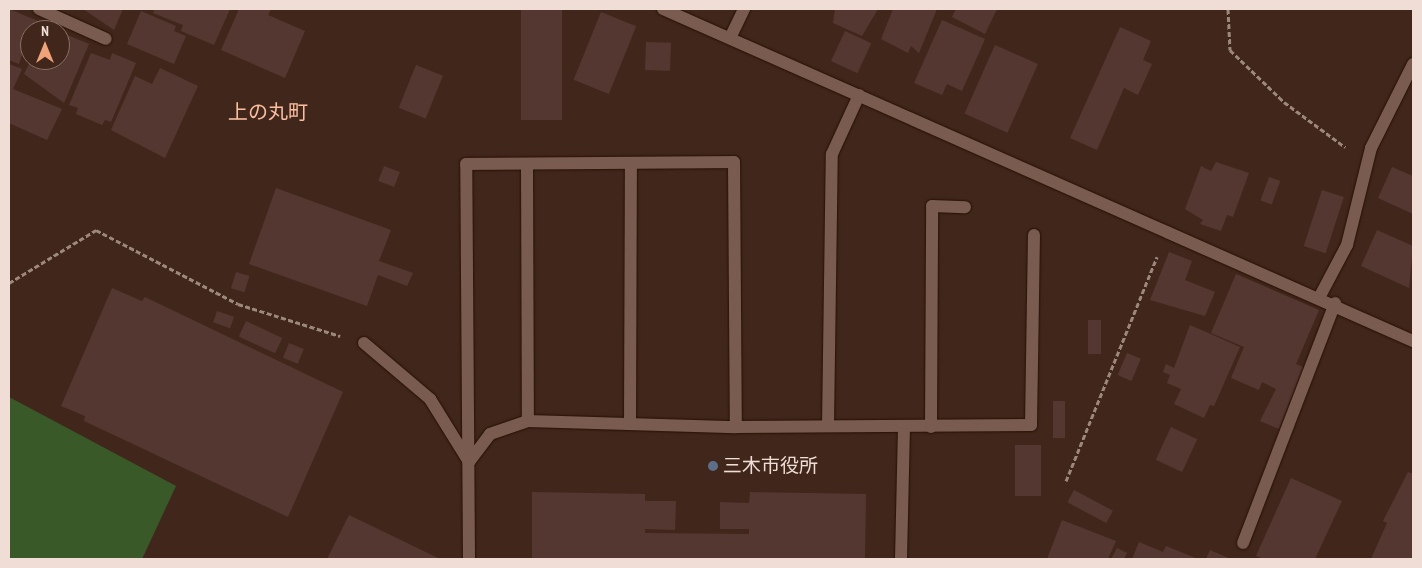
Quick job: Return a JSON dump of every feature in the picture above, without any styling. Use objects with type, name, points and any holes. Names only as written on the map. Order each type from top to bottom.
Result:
[{"type":"street","points":[[39,9],[106,39]]},
{"type":"street","points":[[663,9],[1167,232],[1320,296],[1413,341]]},
{"type":"street","points":[[730,38],[744,9]]},
{"type":"street","points":[[1320,296],[1346,245],[1368,158],[1413,64]]},
{"type":"street","points":[[828,426],[832,154],[859,95]]},
{"type":"street","points":[[470,559],[466,164],[734,162],[736,426]]},
{"type":"street","points":[[630,163],[630,424]]},
{"type":"street","points":[[527,164],[528,422]]},
{"type":"street","points":[[930,426],[932,206],[964,207]]},
{"type":"street","points":[[468,462],[490,434],[528,422],[736,426],[904,427],[1031,425],[1034,235]]},
{"type":"street","points":[[1243,543],[1335,303]]},
{"type":"street","points":[[364,343],[430,399],[468,462]]},
{"type":"street","points":[[901,559],[904,427]]},
{"type":"path","points":[[1228,9],[1230,50],[1284,102],[1354,154],[1368,158]]},
{"type":"path","points":[[9,283],[96,230],[238,304],[364,343]]},
{"type":"path","points":[[1066,481],[1167,232]]},
{"type":"green space","points":[[9,397],[176,486],[142,559],[9,559]]},
{"type":"building","points":[[9,9],[36,20],[20,20],[20,61],[19,64],[9,60]]},
{"type":"building","points":[[83,9],[123,9],[114,30]]},
{"type":"building","points":[[155,9],[230,9],[214,45],[181,31],[183,25],[153,13]]},
{"type":"building","points":[[239,9],[271,9],[268,15],[305,31],[285,78],[221,50]]},
{"type":"building","points":[[521,9],[562,9],[562,120],[521,120]]},
{"type":"building","points":[[835,9],[878,9],[862,36],[833,23]]},
{"type":"building","points":[[893,9],[937,9],[919,53],[911,46],[908,53],[881,39]]},
{"type":"building","points":[[956,9],[997,9],[985,34],[952,17]]},
{"type":"building","points":[[141,11],[176,26],[174,31],[186,36],[174,64],[127,44]]},
{"type":"building","points":[[601,12],[636,26],[609,94],[574,80]]},
{"type":"building","points":[[942,20],[985,39],[962,91],[947,84],[942,95],[914,83]]},
{"type":"building","points":[[1120,27],[1151,41],[1143,60],[1152,64],[1138,95],[1124,88],[1097,150],[1070,138]]},
{"type":"building","points":[[845,31],[871,43],[857,73],[831,61]]},
{"type":"building","points":[[70,36],[89,44],[64,103],[24,74],[26,70],[70,70]]},
{"type":"building","points":[[646,42],[671,43],[670,71],[645,70]]},
{"type":"building","points":[[995,45],[1038,64],[1007,133],[964,114]]},
{"type":"building","points":[[91,53],[110,60],[112,53],[136,63],[111,122],[105,120],[102,125],[76,114],[78,108],[69,105]]},
{"type":"building","points":[[9,64],[22,70],[13,89],[62,109],[47,140],[9,123]]},
{"type":"building","points":[[416,65],[443,76],[426,119],[399,108]]},
{"type":"building","points":[[160,68],[198,86],[165,158],[111,130],[135,76],[152,84]]},
{"type":"building","points":[[1216,162],[1249,173],[1233,217],[1227,215],[1221,231],[1200,224],[1203,220],[1185,209],[1201,166],[1211,171]]},
{"type":"building","points":[[384,166],[400,172],[394,187],[378,181]]},
{"type":"building","points":[[1392,167],[1413,176],[1413,214],[1378,198]]},
{"type":"building","points":[[1269,177],[1280,181],[1272,205],[1260,200]]},
{"type":"building","points":[[276,188],[391,230],[379,261],[413,273],[407,286],[378,275],[367,306],[249,264]]},
{"type":"building","points":[[1322,190],[1344,197],[1326,253],[1304,246]]},
{"type":"building","points":[[1377,230],[1413,246],[1409,288],[1361,266]]},
{"type":"building","points":[[1169,252],[1192,261],[1185,280],[1215,292],[1205,316],[1150,300]]},
{"type":"building","points":[[236,272],[249,276],[244,292],[231,288]]},
{"type":"building","points":[[1236,274],[1319,310],[1296,364],[1303,367],[1279,429],[1260,421],[1276,389],[1262,382],[1259,390],[1231,378],[1244,347],[1211,333]]},
{"type":"building","points":[[112,288],[142,301],[145,297],[343,392],[288,517],[84,421],[85,416],[61,406]]},
{"type":"building","points":[[217,311],[234,317],[230,328],[213,322]]},
{"type":"building","points":[[1088,320],[1101,320],[1101,354],[1088,354]]},
{"type":"building","points":[[246,321],[282,338],[275,353],[239,336]]},
{"type":"building","points":[[1190,325],[1240,347],[1214,406],[1210,405],[1204,418],[1174,404],[1181,389],[1167,383],[1170,375],[1163,372],[1166,364],[1174,368]]},
{"type":"building","points":[[289,343],[304,349],[298,364],[283,358]]},
{"type":"building","points":[[1127,353],[1141,359],[1131,381],[1118,375]]},
{"type":"building","points":[[1053,401],[1065,401],[1065,438],[1053,438]]},
{"type":"building","points":[[1171,427],[1197,439],[1182,472],[1156,460]]},
{"type":"building","points":[[1015,445],[1041,445],[1041,496],[1015,496]]},
{"type":"building","points":[[1408,472],[1413,474],[1413,559],[1371,559],[1387,523],[1383,521]]},
{"type":"building","points":[[1291,478],[1342,501],[1315,559],[1264,559],[1256,556]]},
{"type":"building","points":[[1074,490],[1113,511],[1106,523],[1067,502]]},
{"type":"building","points":[[532,492],[645,494],[645,501],[676,501],[675,530],[645,529],[645,533],[749,534],[749,529],[720,529],[720,502],[749,503],[750,492],[866,494],[865,559],[532,559]]},
{"type":"building","points":[[349,515],[438,558],[327,559]]},
{"type":"building","points":[[1062,520],[1116,541],[1108,559],[1047,559]]},
{"type":"building","points":[[1139,542],[1163,552],[1166,546],[1198,559],[1132,559]]},
{"type":"building","points":[[1117,548],[1127,553],[1124,559],[1111,559]]},
{"type":"building","points":[[1210,550],[1231,559],[1206,559]]},
{"type":"place","name":"三木市役所","points":[[713,466]]},
{"type":"district","name":"上の丸町","points":[[268,112]]}]
